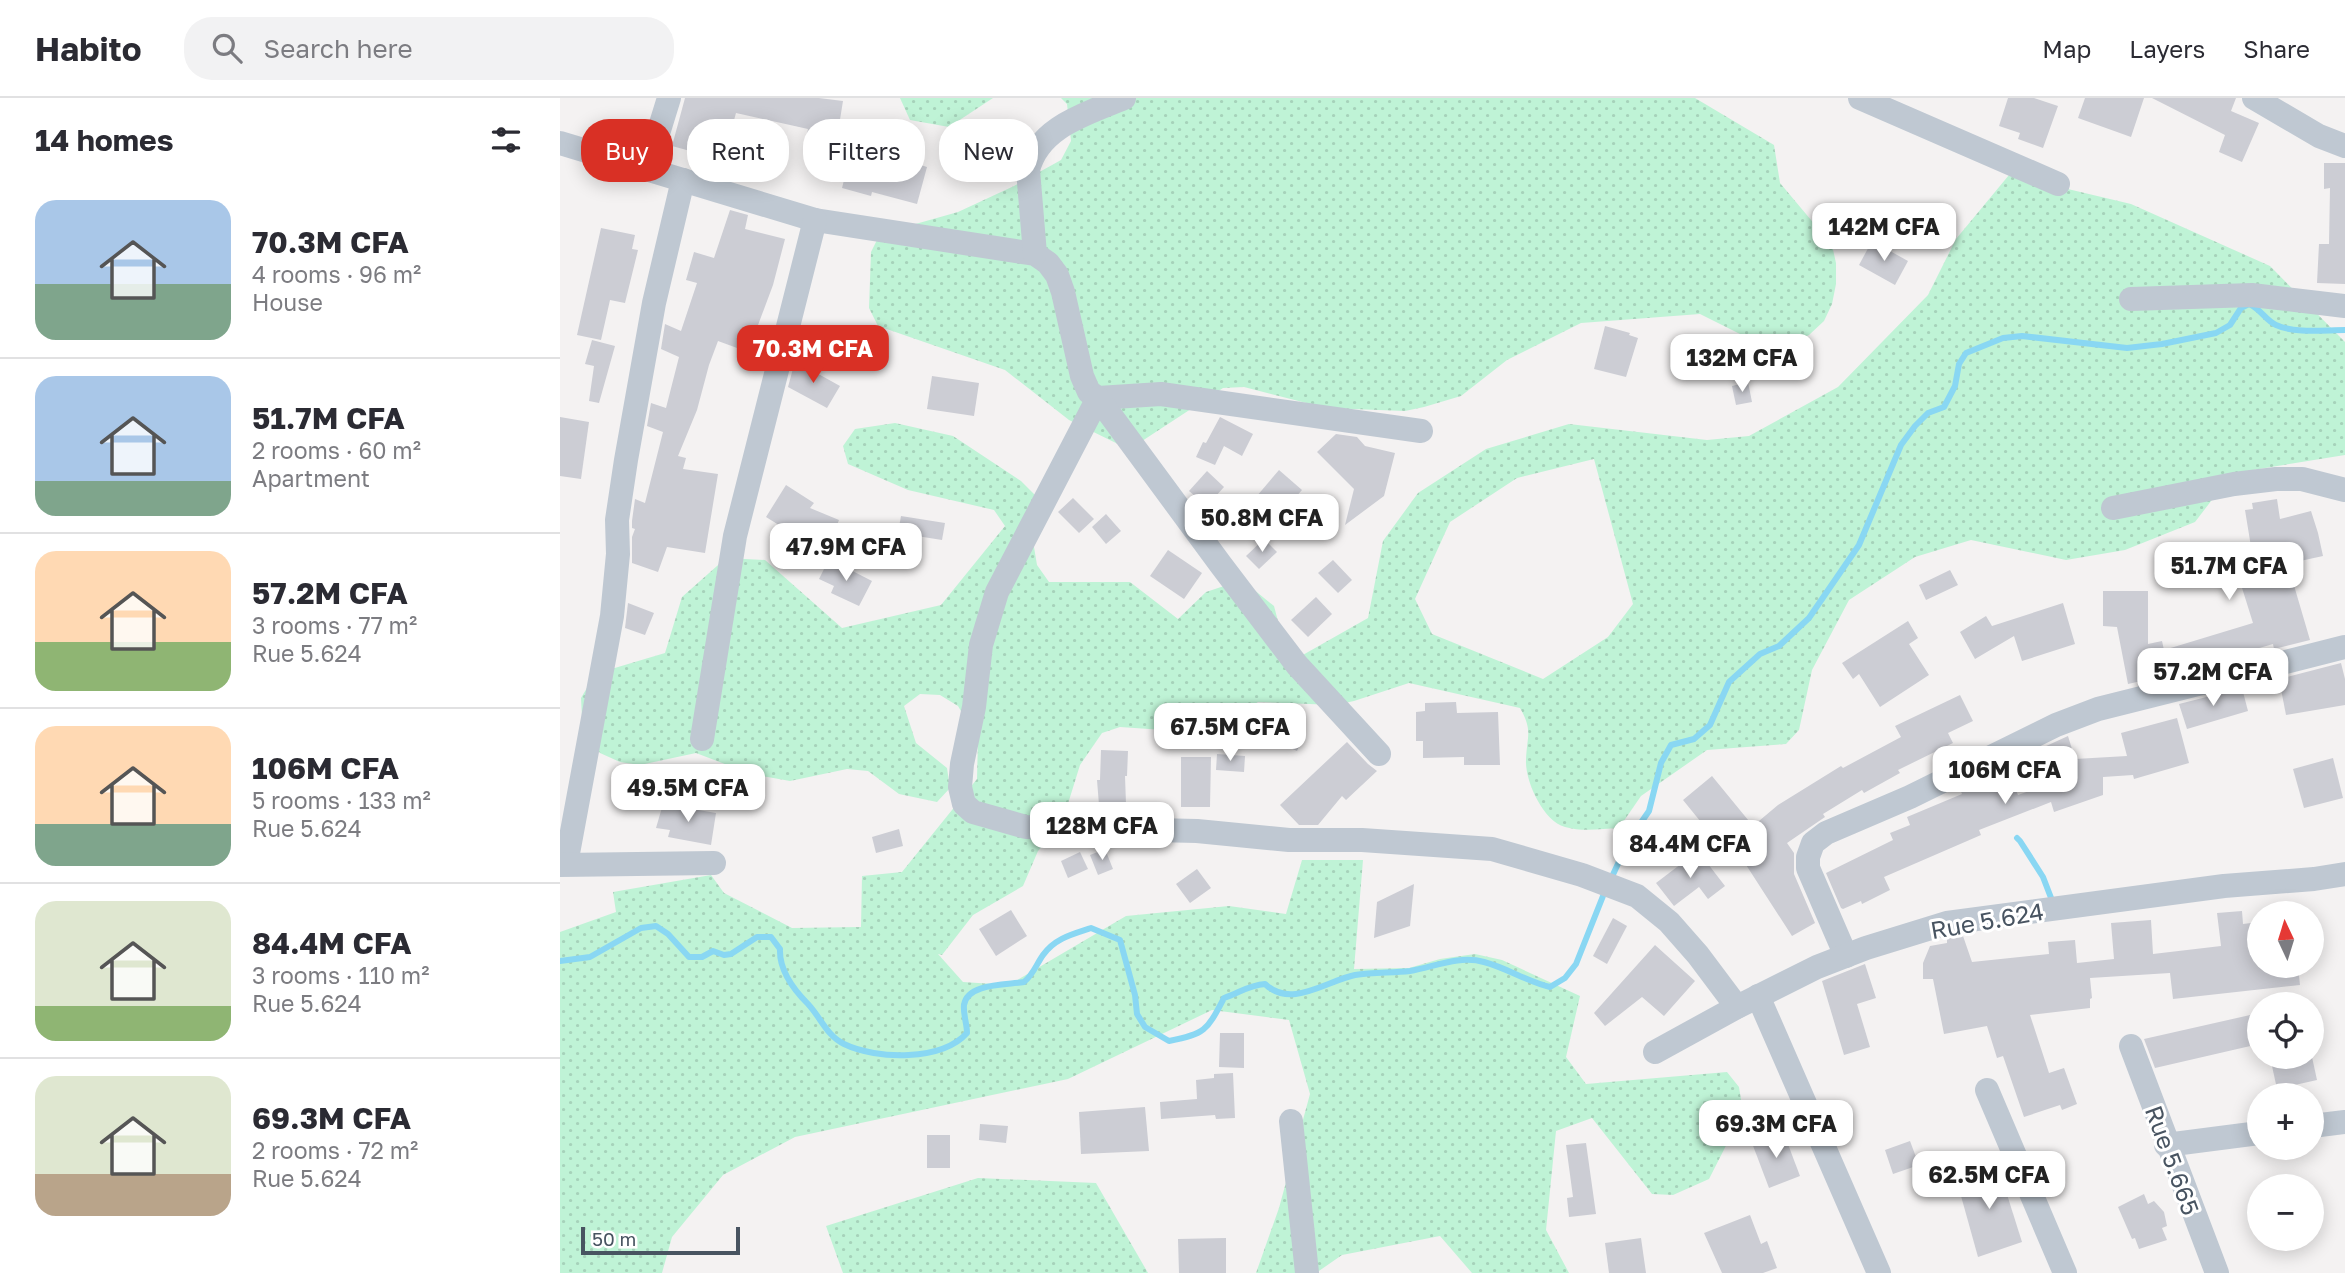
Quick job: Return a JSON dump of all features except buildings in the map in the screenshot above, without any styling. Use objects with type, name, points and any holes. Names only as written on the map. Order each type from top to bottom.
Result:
[{"type":"street","points":[[662,119],[669,98]]},
{"type":"street","points":[[1035,254],[1028,170],[1031,158],[1054,129],[1124,98]]},
{"type":"street","points":[[1860,98],[2058,184]]},
{"type":"street","points":[[2253,98],[2319,136],[2345,146]]},
{"type":"street","points":[[560,144],[581,150]]},
{"type":"street","points":[[673,177],[815,220],[1035,254],[1048,263],[1057,275],[1063,292],[1082,376],[1089,392],[1098,398],[1297,665],[1379,754]]},
{"type":"street","points":[[683,180],[654,303],[626,460],[617,520],[618,554],[612,617],[563,864],[714,863]]},
{"type":"street","points":[[702,739],[735,536],[815,220]]},
{"type":"street","points":[[2131,299],[2252,295],[2345,306]]},
{"type":"street","points":[[1098,398],[1161,394],[1421,431]]},
{"type":"street","points":[[1098,398],[997,592],[981,645],[974,707],[962,764],[960,787],[964,804],[973,812],[1026,827],[1197,831],[1289,840],[1362,840],[1492,849],[1582,875],[1637,896],[1669,922],[1698,955],[1748,1001],[1879,1273]]},
{"type":"street","points":[[2113,508],[2234,484],[2276,479],[2302,479],[2345,490]]},
{"type":"street","points":[[1846,956],[1808,868],[1808,857],[1814,843],[1826,833],[1910,797],[2056,725],[2098,709],[2345,647]]},
{"type":"street","name":"Rue 5.624","points":[[1655,1052],[1817,967],[1947,923],[2224,886],[2345,874]]},
{"type":"street","name":"Rue 5.665","points":[[2131,1046],[2215,1273]]},
{"type":"street","points":[[1987,1090],[2065,1273]]},
{"type":"street","points":[[1290,1122],[1307,1273]]},
{"type":"street","points":[[2324,1125],[2345,1122]]},
{"type":"street","points":[[2166,1145],[2247,1135]]},
{"type":"green space","points":[[900,98],[993,98],[961,119],[939,119],[939,125],[925,123],[925,119],[910,119]]},
{"type":"green space","points":[[1061,98],[1695,98],[1774,145],[1780,183],[1832,245],[1836,263],[1836,284],[1832,304],[1824,321],[1809,335],[1791,343],[1769,344],[1750,339],[1700,314],[1581,323],[1507,360],[1461,396],[1405,411],[1326,408],[1244,387],[1223,388],[1139,443],[1120,445],[1069,420],[1005,370],[878,326],[869,308],[871,252],[880,234],[958,212],[1021,182],[1038,182],[1038,173],[1061,160],[1071,141],[1067,104]]},
{"type":"green space","points":[[2009,175],[2131,204],[2270,266],[2345,342],[2345,455],[2253,470],[2218,492],[2195,522],[2125,550],[2066,560],[1971,540],[1915,557],[1849,600],[1812,670],[1799,730],[1786,744],[1707,750],[1641,796],[1619,828],[1571,829],[1549,817],[1532,789],[1526,769],[1528,728],[1520,708],[1409,683],[1335,705],[1258,702],[1207,733],[1120,727],[1102,733],[1080,765],[1062,823],[1038,851],[1023,886],[973,915],[942,955],[938,954],[963,982],[1009,985],[1126,916],[1229,906],[1286,914],[1302,860],[1363,860],[1354,969],[1409,968],[1440,959],[1475,954],[1502,960],[1580,996],[1566,1057],[1586,1084],[1727,1072],[1739,1087],[1742,1106],[1736,1126],[1709,1179],[1673,1195],[1652,1194],[1592,1118],[1556,1131],[1546,1230],[1569,1273],[1472,1273],[1440,1236],[1342,1255],[1316,1273],[1256,1273],[1279,1208],[1310,1094],[1289,1020],[1212,1010],[1068,1079],[795,1137],[723,1175],[672,1237],[662,1273],[560,1273],[560,932],[616,912],[613,892],[711,875],[724,893],[792,928],[861,927],[862,876],[902,872],[977,779],[978,740],[958,706],[940,695],[920,694],[904,706],[916,743],[947,768],[950,788],[937,802],[899,794],[868,771],[847,769],[790,781],[751,774],[696,753],[640,765],[620,762],[600,753],[589,736],[582,717],[581,698],[591,681],[608,670],[665,653],[682,597],[726,558],[765,560],[842,628],[941,605],[1005,526],[994,510],[908,490],[848,464],[843,446],[855,429],[895,423],[953,436],[1021,481],[1036,496],[1034,547],[1037,565],[1049,582],[1130,582],[1178,619],[1206,592],[1242,580],[1274,606],[1284,644],[1301,656],[1368,618],[1383,541],[1418,493],[1486,449],[1569,424],[1707,440],[1749,436],[1838,387],[1928,295],[1956,239]],"holes":[[[1594,459],[1633,604],[1608,637],[1543,679],[1432,634],[1415,599],[1450,522],[1517,478]]]},
{"type":"green space","points":[[978,1178],[1096,1183],[1148,1273],[843,1273],[826,1226]]},
{"type":"waterway","points":[[1610,881],[1629,840],[1649,811],[1661,763],[1671,745],[1694,739],[1710,725],[1729,682],[1760,654],[1779,646],[1809,618],[1859,545],[1901,445],[1928,413],[1944,407],[1955,386],[1959,364],[1966,353],[2003,338],[2022,336],[2127,348],[2162,344],[2216,333],[2230,325],[2241,308],[2249,304],[2272,323],[2284,328],[2310,331],[2345,330]]},
{"type":"waterway","points":[[2017,838],[2043,877],[2053,903]]},
{"type":"waterway","points":[[560,961],[590,957],[641,928],[656,926],[668,934],[689,957],[702,957],[713,951],[724,955],[731,954],[757,937],[771,937],[780,949],[788,980],[838,1041],[874,1053],[909,1055],[942,1049],[956,1042],[967,1033],[964,1005],[972,993],[989,986],[1024,982],[1053,944],[1091,928],[1120,940],[1135,995],[1137,1014],[1145,1027],[1169,1041],[1191,1036],[1204,1029],[1224,998],[1265,984],[1275,991],[1297,994],[1355,975],[1410,971],[1447,962],[1475,960],[1550,987],[1565,978],[1576,964],[1605,891]]}]
